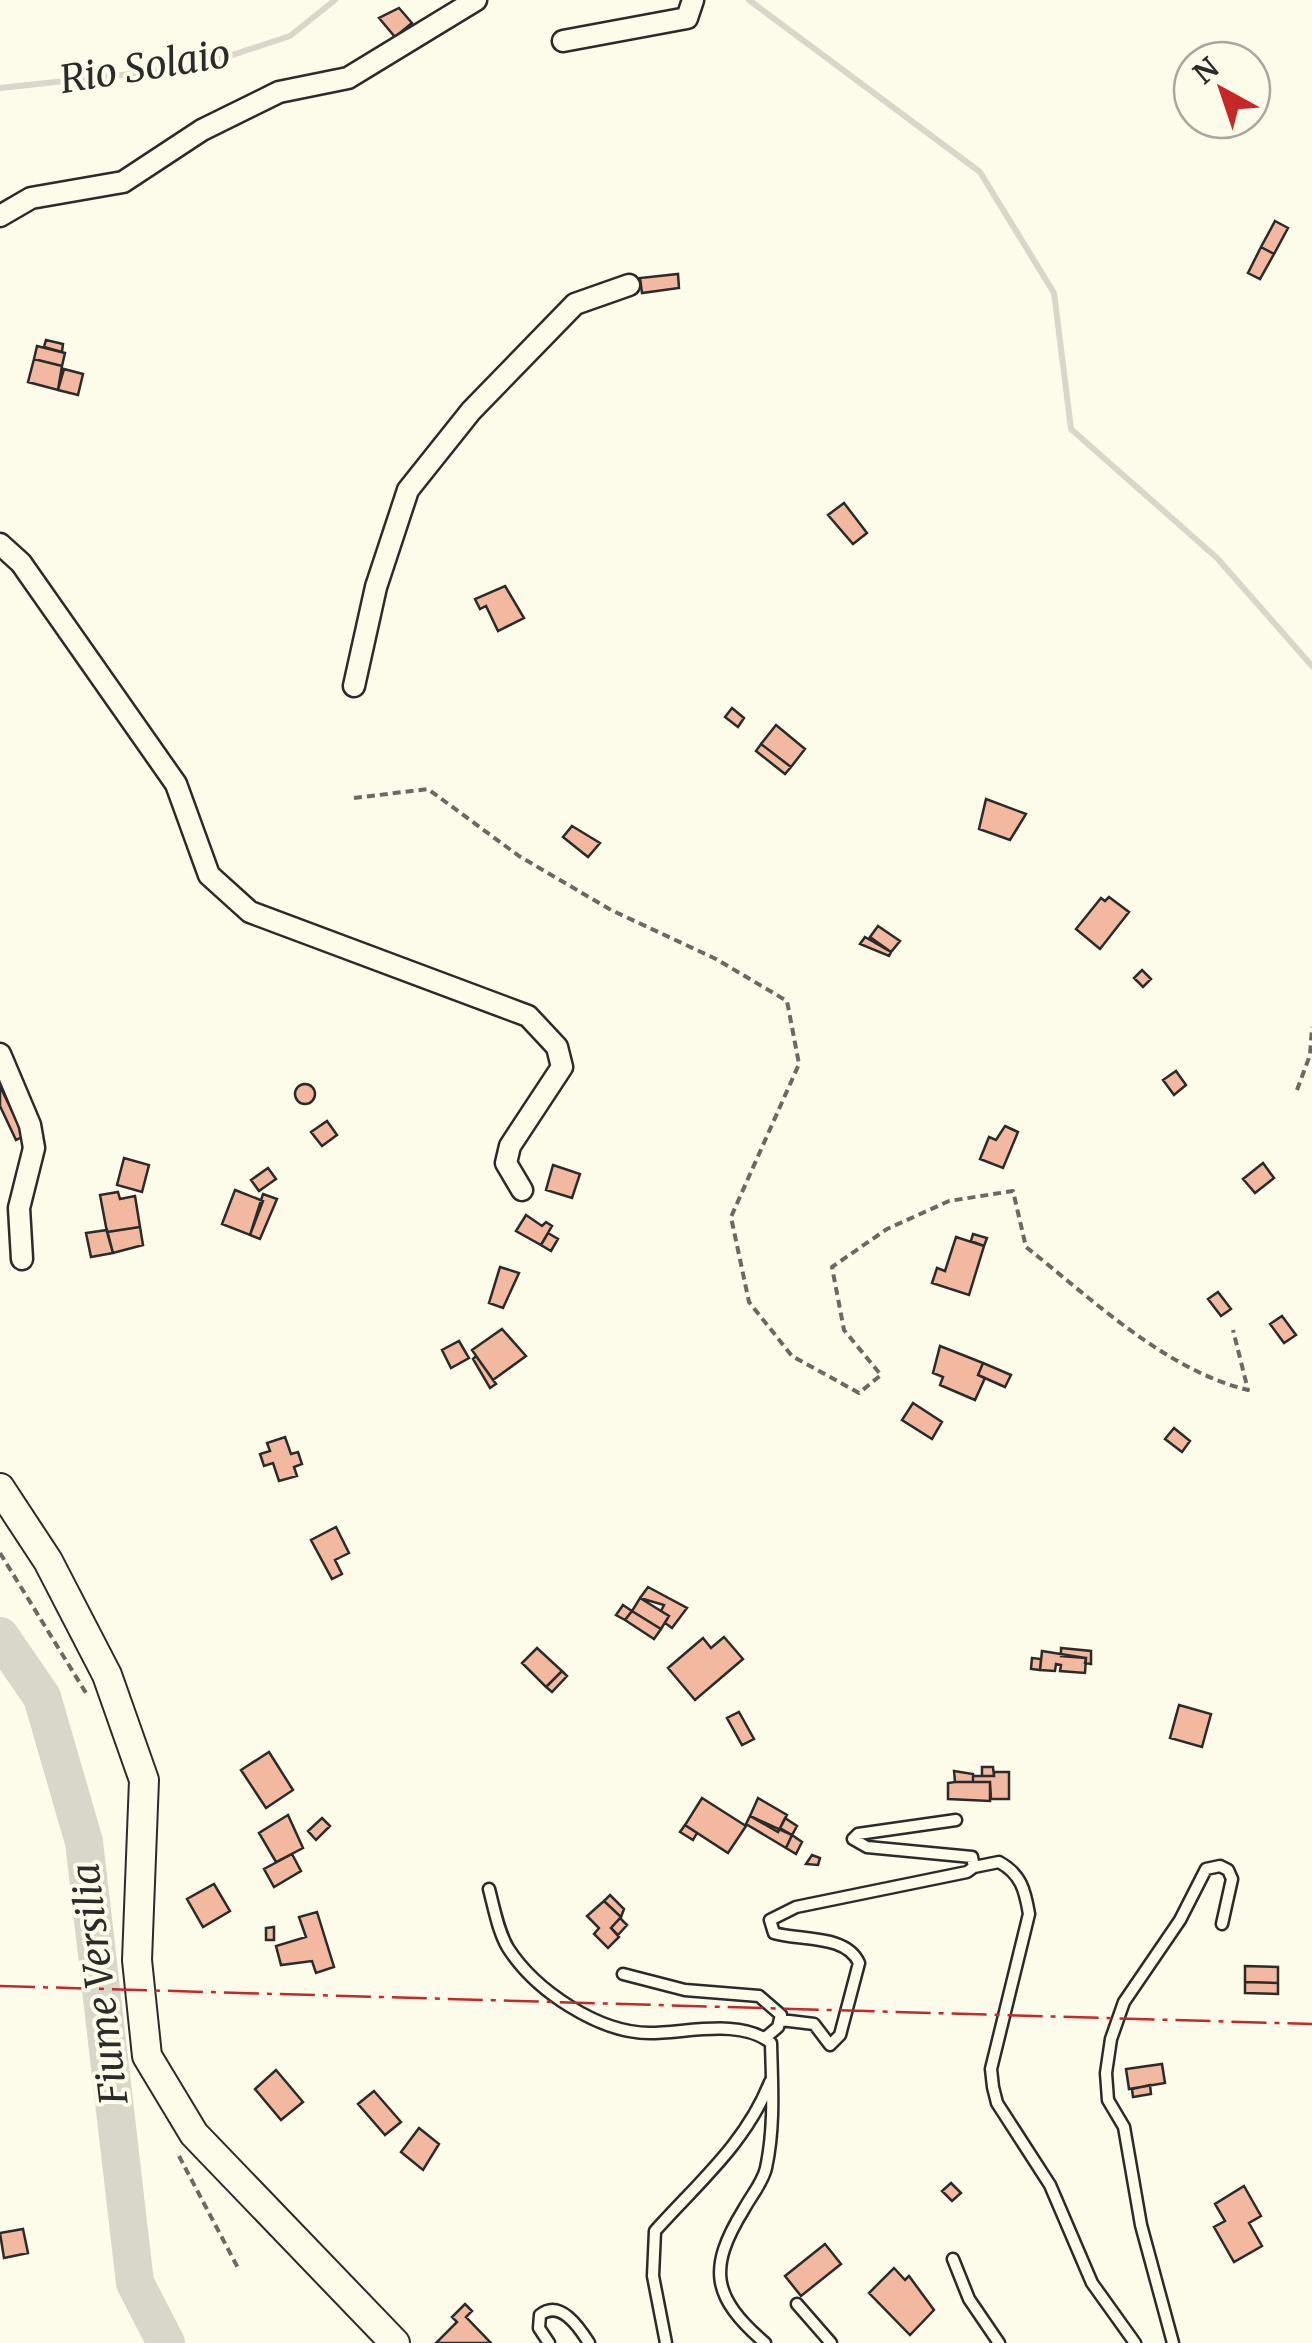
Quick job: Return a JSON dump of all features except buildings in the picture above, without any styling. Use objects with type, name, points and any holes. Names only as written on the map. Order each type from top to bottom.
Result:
[{"type":"main road","points":[[0,1488],[48,1561],[107,1675],[144,1780],[138,1960],[148,2056],[194,2134],[395,2343]]},
{"type":"street","points":[[0,216],[31,198],[123,182],[202,130],[279,92],[348,78],[476,0]]},
{"type":"street","points":[[563,41],[687,18],[692,0]]},
{"type":"street","points":[[354,686],[376,586],[408,490],[472,411],[576,304],[629,285]]},
{"type":"street","points":[[0,544],[21,563],[176,784],[209,875],[250,912],[528,1016],[557,1047],[562,1067],[510,1146],[506,1163],[522,1190]]},
{"type":"street","points":[[0,1054],[30,1126],[34,1148],[19,1208],[22,1259]]},
{"type":"lane","points":[[956,1820],[858,1834],[853,1839],[867,1846],[961,1855],[974,1859],[974,1867]]},
{"type":"lane","points":[[781,2020],[814,2024],[830,2044],[840,2035],[859,1963],[850,1950],[816,1938],[774,1933],[770,1926],[774,1916],[951,1877],[998,1862],[1014,1873],[1024,1888],[1028,1914],[991,2069],[998,2102],[1050,2186],[1092,2284],[1135,2343]]},
{"type":"lane","points":[[1173,2343],[1142,2225],[1124,2127],[1108,2100],[1110,2039],[1124,2002],[1180,1920],[1206,1869],[1212,1866],[1228,1870],[1232,1879],[1222,1924]]},
{"type":"lane","points":[[489,1889],[505,1943],[517,1960],[588,2016],[611,2028],[646,2034],[749,2031],[771,2042],[773,2120],[765,2172],[737,2220],[718,2274],[728,2307],[765,2343]]},
{"type":"lane","points":[[623,1974],[685,1990],[759,1996],[770,2001],[781,2020]]},
{"type":"lane","points":[[765,2038],[781,2020]]},
{"type":"lane","points":[[666,2343],[653,2276],[655,2232],[723,2160],[760,2108],[772,2078]]},
{"type":"lane","points":[[953,2258],[969,2299],[1000,2343]]},
{"type":"lane","points":[[797,2304],[831,2343]]},
{"type":"lane","points":[[549,2343],[540,2328],[540,2315],[547,2309],[556,2309],[576,2324],[590,2343]]},
{"type":"path","points":[[354,798],[428,790],[534,865],[611,910],[716,959],[787,1002],[799,1064],[731,1217],[749,1302],[792,1356],[858,1394],[881,1375],[844,1330],[832,1267],[888,1229],[949,1201],[1013,1190],[1026,1247],[1162,1351],[1226,1385],[1248,1390],[1232,1330]]},
{"type":"path","points":[[1297,1090],[1310,1055],[1312,1026]]},
{"type":"waterway","name":"Rio Solaio","points":[[0,88],[196,67],[290,36],[335,0]]},
{"type":"waterway","points":[[749,0],[980,172],[1054,293],[1071,429],[1217,558],[1312,666]]},
{"type":"waterway","name":"Fiume Versilia","points":[[0,1636],[42,1697],[84,1842],[135,2283],[166,2343]]},
{"type":"power","points":[[0,1986],[1312,2024]]}]
